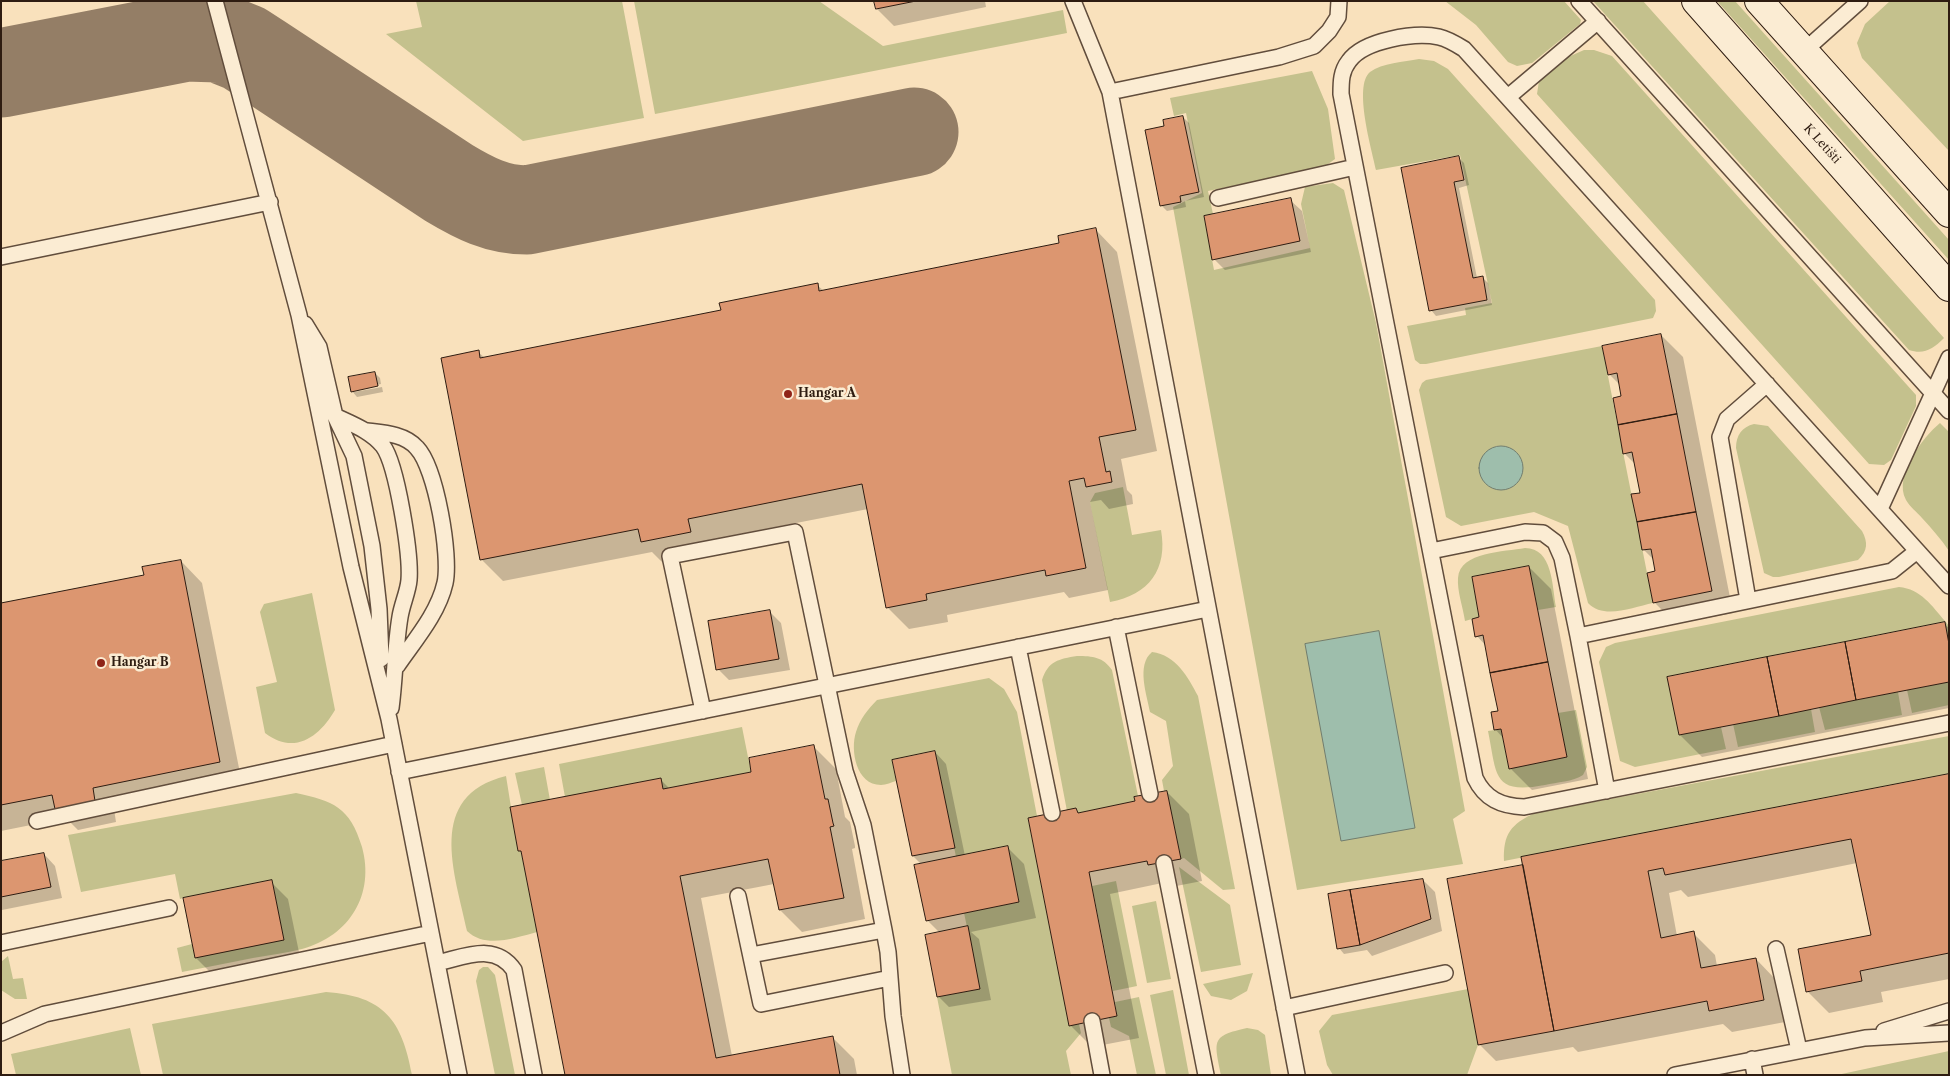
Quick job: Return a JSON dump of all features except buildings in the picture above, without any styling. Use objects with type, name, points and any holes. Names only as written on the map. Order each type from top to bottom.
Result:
[{"type":"main road","name":"K Letišti","points":[[1696,1],[1949,287]]},
{"type":"main road","points":[[1760,1],[1949,213]]},
{"type":"lane","points":[[215,1],[299,314],[351,567],[382,687],[400,772],[459,1075]]},
{"type":"lane","points":[[1073,1],[1110,92],[1297,1075]]},
{"type":"lane","points":[[1110,92],[1279,57],[1314,46],[1329,31],[1338,16],[1339,1]]},
{"type":"lane","points":[[1579,1],[1949,411]]},
{"type":"lane","points":[[1804,51],[1860,1]]},
{"type":"lane","points":[[1508,97],[1598,22]]},
{"type":"lane","points":[[1949,586],[1464,49],[1440,37],[1415,35],[1364,47],[1349,60],[1341,81],[1341,94],[1475,778],[1480,790],[1499,803],[1524,807],[1949,723]]},
{"type":"lane","points":[[1218,198],[1355,168]]},
{"type":"lane","points":[[1,257],[270,202]]},
{"type":"lane","points":[[299,314],[319,347],[335,416],[354,456],[366,510],[379,609],[382,687]]},
{"type":"lane","points":[[1880,509],[1949,358]]},
{"type":"lane","points":[[1748,600],[1720,437],[1727,419],[1767,384]]},
{"type":"lane","points":[[335,416],[367,431],[382,444],[390,458],[409,559],[409,581],[400,616],[389,720]]},
{"type":"lane","points":[[367,431],[390,433],[416,447],[428,465],[444,532],[445,583],[427,623],[396,667]]},
{"type":"lane","points":[[703,711],[670,556],[795,532],[845,770],[863,825],[884,930],[893,1016],[902,1075]]},
{"type":"lane","points":[[1431,551],[1525,532],[1543,533],[1555,542],[1559,549],[1578,636],[1607,791]]},
{"type":"lane","points":[[1578,636],[1892,571],[1917,551]]},
{"type":"lane","points":[[400,772],[1208,609]]},
{"type":"lane","points":[[1116,627],[1150,794]]},
{"type":"lane","points":[[1018,647],[1052,813]]},
{"type":"lane","points":[[37,821],[394,744]]},
{"type":"lane","points":[[1164,863],[1206,1075]]},
{"type":"lane","points":[[738,896],[760,1004],[890,978]]},
{"type":"lane","points":[[1,943],[169,908]]},
{"type":"lane","points":[[751,956],[884,930]]},
{"type":"lane","points":[[1,1033],[45,1014],[431,933]]},
{"type":"lane","points":[[1776,949],[1799,1050]]},
{"type":"lane","points":[[437,963],[486,953],[497,954],[507,960],[514,970],[534,1075]]},
{"type":"lane","points":[[1284,1008],[1445,973]]},
{"type":"lane","points":[[1866,1038],[1922,1018],[1949,1011]]},
{"type":"lane","points":[[1922,1018],[1949,1015]]},
{"type":"lane","points":[[1092,1021],[1102,1075]]},
{"type":"lane","points":[[1675,1075],[1866,1038],[1949,1032]]},
{"type":"lane","points":[[1752,1059],[1755,1075]]},
{"type":"shaded area","points":[[416,1],[622,1],[644,118],[523,141],[386,34],[422,27]]},
{"type":"shaded area","points":[[634,1],[819,1],[883,46],[1063,10],[1067,33],[655,114]]},
{"type":"shaded area","points":[[1445,1],[1564,1],[1581,20],[1580,24],[1532,63],[1517,66],[1508,62],[1476,25]]},
{"type":"shaded area","points":[[1593,1],[1643,1],[1944,338],[1928,350],[1919,352],[1909,350]]},
{"type":"shaded area","points":[[1717,1],[1735,1],[1949,240],[1949,260]]},
{"type":"shaded area","points":[[1890,1],[1949,1],[1949,151],[1862,58],[1857,43],[1865,24]]},
{"type":"shaded area","points":[[1584,50],[1594,50],[1612,56],[1916,395],[1916,406],[1891,460],[1884,465],[1869,464],[1537,94],[1539,81],[1566,58]]},
{"type":"shaded area","points":[[1419,59],[1434,61],[1448,69],[1655,300],[1656,311],[1653,318],[1426,364],[1420,364],[1415,360],[1407,326],[1466,315],[1465,308],[1492,303],[1460,155],[1376,170],[1363,104],[1365,79],[1375,69],[1393,63]]},
{"type":"shaded area","points":[[1312,71],[1328,109],[1335,159],[1324,167],[1208,191],[1213,214],[1204,217],[1214,270],[1310,248],[1301,204],[1305,187],[1333,183],[1344,190],[1376,323],[1465,811],[1453,819],[1463,864],[1297,890],[1173,207],[1202,193],[1186,113],[1174,116],[1170,98]]},
{"type":"shaded area","points":[[1602,346],[1653,603],[1610,612],[1602,611],[1588,603],[1568,526],[1534,512],[1461,526],[1446,517],[1419,390],[1422,383],[1426,380]],"holes":[[[1496,446],[1508,448],[1517,454],[1521,462],[1520,479],[1506,489],[1491,487],[1484,481],[1479,468]]]},
{"type":"shaded area","points":[[1940,423],[1949,432],[1949,551],[1908,503],[1903,490],[1903,480],[1918,447]]},
{"type":"shaded area","points":[[1754,424],[1768,426],[1862,531],[1866,546],[1864,553],[1858,560],[1779,577],[1773,577],[1764,573],[1736,448],[1740,432]]},
{"type":"shaded area","points":[[1497,446],[1505,446],[1517,452],[1523,468],[1517,484],[1505,490],[1497,490],[1485,484],[1479,472],[1479,464],[1485,452]]},
{"type":"shaded area","points":[[1123,487],[1132,535],[1161,530],[1161,557],[1153,578],[1145,586],[1135,593],[1110,602],[1090,502],[1095,493]]},
{"type":"shaded area","points":[[1525,548],[1541,554],[1546,561],[1552,579],[1556,607],[1538,610],[1529,566],[1472,577],[1479,617],[1465,621],[1459,594],[1458,578],[1466,562],[1485,554]]},
{"type":"shaded area","points":[[1899,587],[1914,591],[1935,610],[1949,626],[1949,644],[1944,622],[1668,677],[1679,735],[1721,727],[1726,749],[1635,767],[1620,761],[1599,662],[1606,647],[1615,643]]},
{"type":"shaded area","points":[[312,593],[335,710],[322,728],[314,735],[296,743],[286,743],[276,740],[265,733],[256,687],[277,682],[260,612],[264,604]]},
{"type":"shaded area","points":[[1379,631],[1415,828],[1341,841],[1305,644]]},
{"type":"shaded area","points":[[1152,652],[1168,657],[1174,662],[1190,682],[1198,696],[1235,889],[1223,890],[1184,858],[1181,859],[1167,791],[1164,791],[1162,780],[1173,766],[1166,721],[1150,712],[1145,689],[1145,664]]},
{"type":"shaded area","points":[[1077,656],[1097,658],[1105,662],[1112,670],[1138,796],[1134,797],[1135,801],[1078,813],[1076,808],[1067,811],[1042,680],[1047,669],[1055,662]]},
{"type":"shaded area","points":[[989,678],[1004,689],[1017,712],[1037,816],[1028,819],[1069,1025],[1079,1024],[1081,1033],[1066,1051],[1071,1075],[952,1075],[937,997],[980,989],[964,913],[1019,902],[1008,846],[956,857],[935,751],[892,760],[896,781],[883,785],[866,779],[857,765],[855,757],[854,739],[858,727],[865,714],[877,700]]},
{"type":"shaded area","points":[[1949,682],[1949,705],[1912,713],[1907,690]]},
{"type":"shaded area","points":[[1898,692],[1902,715],[1825,730],[1819,707]]},
{"type":"shaded area","points":[[1811,709],[1815,732],[1738,747],[1733,724]]},
{"type":"shaded area","points":[[1576,710],[1587,767],[1583,775],[1570,780],[1528,787],[1515,787],[1506,784],[1500,778],[1493,759],[1488,731],[1501,729],[1509,769],[1567,757],[1558,713]]},
{"type":"shaded area","points":[[742,727],[751,772],[663,789],[660,778],[565,797],[559,764]]},
{"type":"shaded area","points":[[1949,736],[1949,774],[1504,861],[1505,844],[1510,831],[1520,821],[1535,813]]},
{"type":"shaded area","points":[[544,767],[550,800],[522,805],[515,773]]},
{"type":"shaded area","points":[[506,776],[518,851],[521,851],[537,932],[510,939],[491,941],[483,940],[467,931],[453,862],[452,839],[455,819],[464,800],[481,786]]},
{"type":"shaded area","points":[[296,793],[330,803],[346,814],[362,847],[365,864],[365,881],[355,911],[346,923],[319,943],[302,949],[182,972],[177,948],[192,944],[183,898],[180,899],[175,874],[81,892],[68,835]]},
{"type":"shaded area","points":[[1179,867],[1230,905],[1241,965],[1201,972]]},
{"type":"shaded area","points":[[1116,881],[1137,986],[1113,991],[1092,886]]},
{"type":"shaded area","points":[[1156,901],[1171,979],[1147,983],[1132,906]]},
{"type":"shaded area","points":[[8,956],[13,979],[23,978],[27,999],[15,999],[1,990],[1,962]]},
{"type":"shaded area","points":[[483,967],[488,967],[495,975],[515,1075],[495,1075],[476,981],[479,970]]},
{"type":"shaded area","points":[[1253,973],[1247,991],[1231,1000],[1211,996],[1203,984]]},
{"type":"shaded area","points":[[1468,989],[1478,1045],[1467,1075],[1333,1075],[1327,1065],[1319,1031],[1332,1015]]},
{"type":"shaded area","points":[[1173,990],[1189,1075],[1166,1075],[1150,995]]},
{"type":"shaded area","points":[[326,992],[346,994],[362,999],[387,1014],[396,1026],[402,1039],[412,1075],[163,1075],[152,1024]]},
{"type":"shaded area","points":[[1139,997],[1156,1075],[1137,1075],[1129,1036],[1111,1027],[1109,1018],[1117,1016],[1115,1002]]},
{"type":"shaded area","points":[[130,1028],[141,1075],[16,1075],[11,1054]]},
{"type":"shaded area","points":[[1247,1028],[1258,1030],[1265,1035],[1271,1075],[1221,1075],[1217,1054],[1218,1041],[1227,1034]]},
{"type":"shaded area","points":[[1949,1051],[1949,1075],[1837,1075]]},
{"type":"taxiway","points":[[1,73],[186,37],[219,38],[244,48],[449,183],[486,202],[506,208],[527,210],[914,132]]},
{"type":"place","name":"Hangar A","points":[[788,394]]},
{"type":"place","name":"Hangar B","points":[[101,663]]}]
